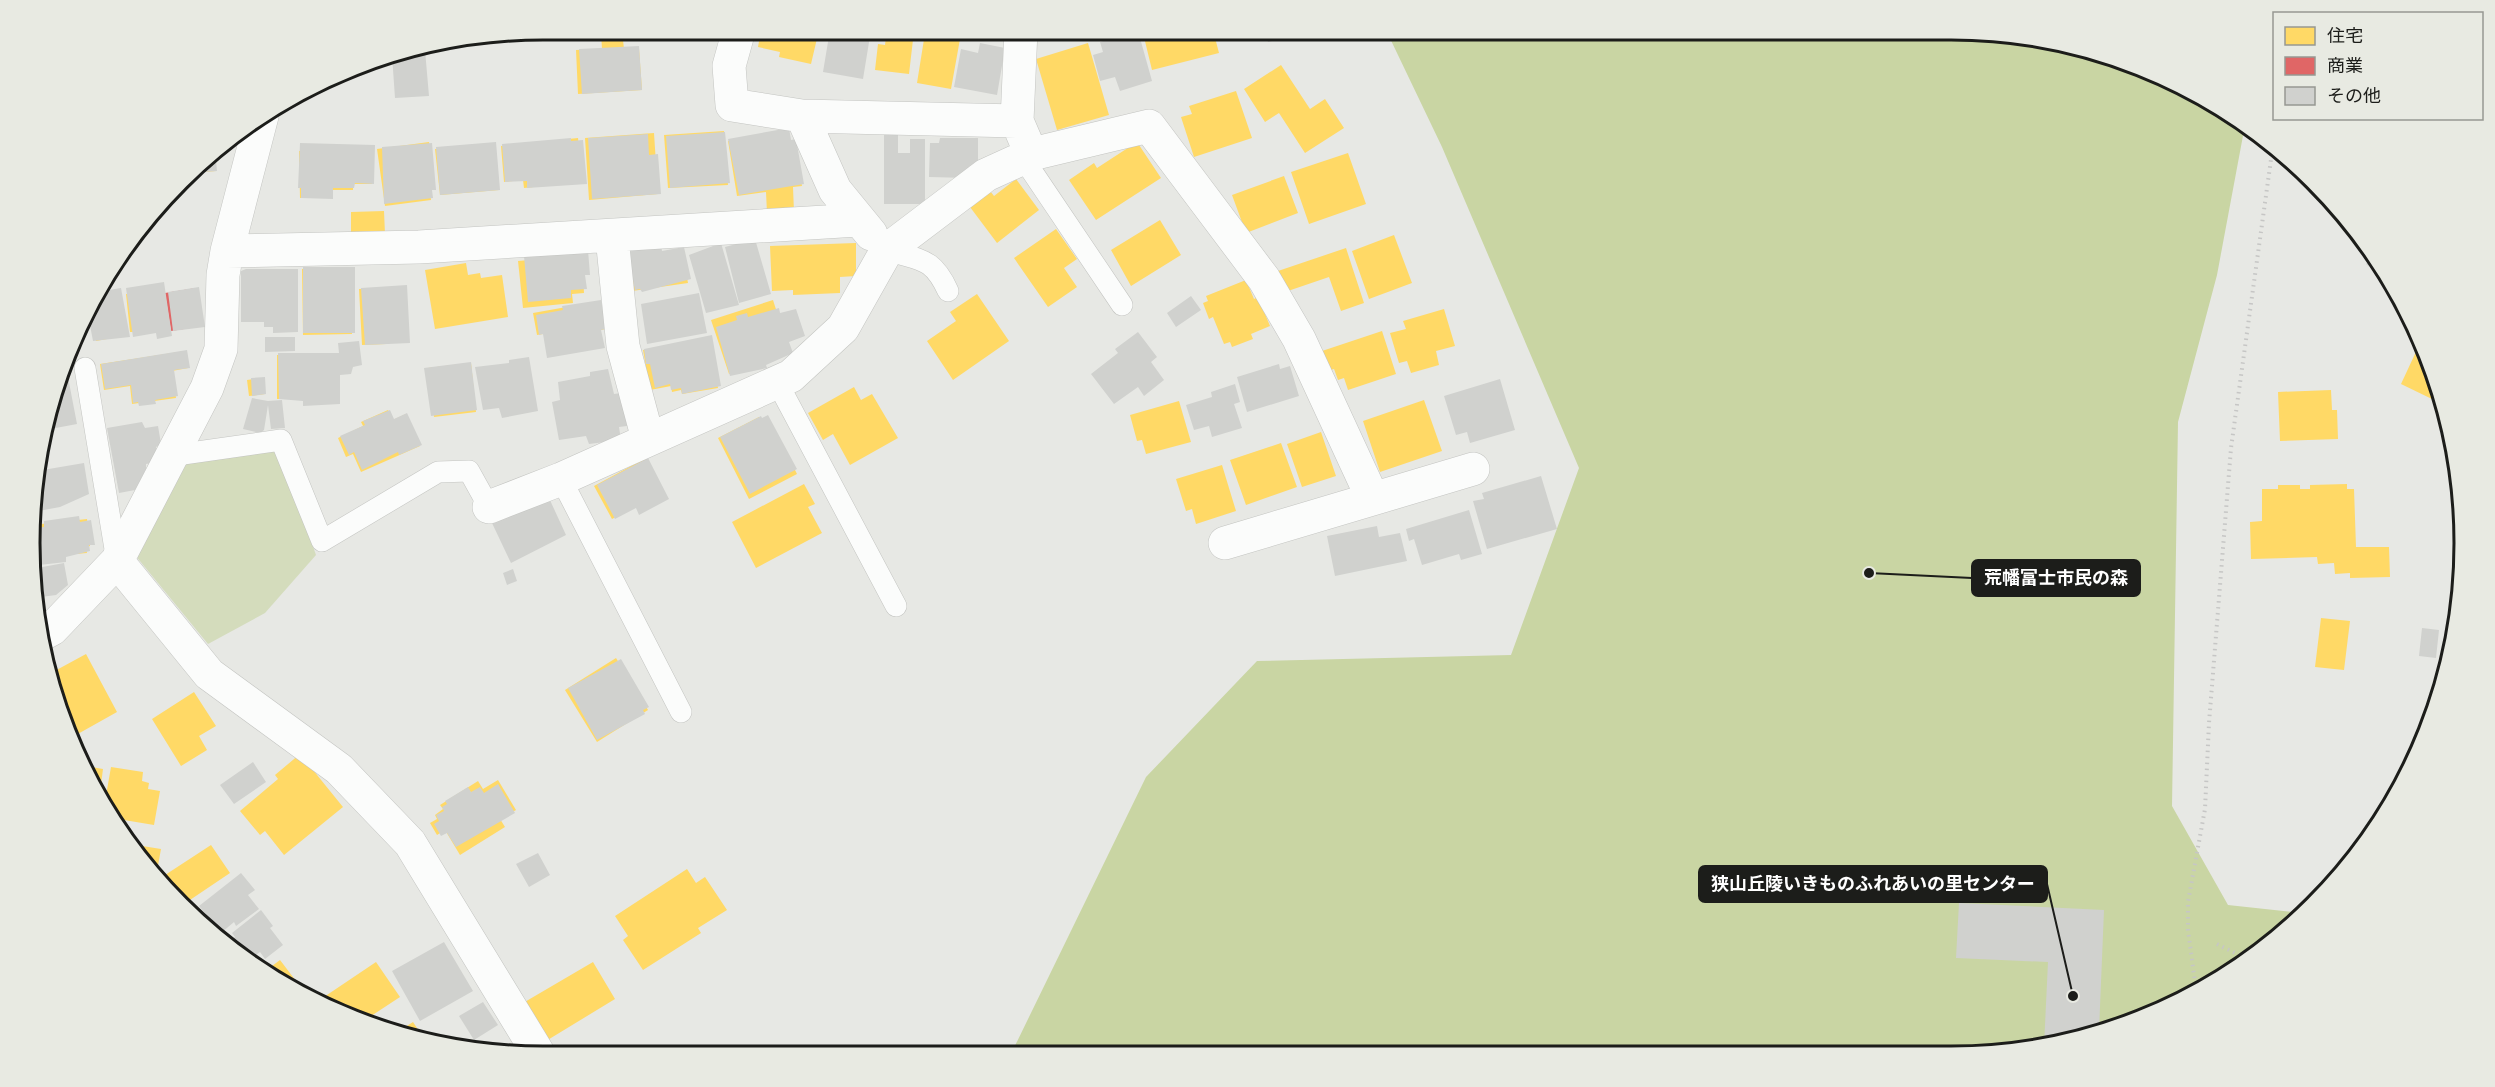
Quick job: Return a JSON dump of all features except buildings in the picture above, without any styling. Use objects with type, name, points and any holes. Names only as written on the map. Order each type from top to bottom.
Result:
[{"type":"street","points":[[736,40],[729,66],[732,105],[802,116],[1017,121]]},
{"type":"street","points":[[1021,40],[1017,121],[1028,156]]},
{"type":"street","points":[[802,116],[835,190],[858,220],[887,250]]},
{"type":"street","points":[[489,507],[561,479],[791,376],[843,328],[887,250],[986,175],[1028,156],[1149,126],[1263,279],[1293,329],[1372,497]]},
{"type":"street","points":[[48,631],[117,561],[169,456],[207,388],[221,349],[223,275],[227,251],[259,129]]},
{"type":"street","points":[[227,251],[419,247],[612,237],[858,220]]},
{"type":"street","points":[[612,237],[623,346],[648,439]]},
{"type":"street","points":[[1225,543],[1372,497],[1473,469]]},
{"type":"street","points":[[117,561],[209,674],[339,768],[410,843],[534,1046]]},
{"type":"lane","points":[[247,137],[248,170]]},
{"type":"lane","points":[[1028,156],[1122,305]]},
{"type":"lane","points":[[887,250],[927,261],[939,272],[948,291]]},
{"type":"lane","points":[[86,368],[117,561]]},
{"type":"lane","points":[[777,382],[896,606]]},
{"type":"lane","points":[[169,456],[281,440],[322,541],[438,472],[470,471],[489,507]]},
{"type":"lane","points":[[561,479],[681,712]]},
{"type":"path","points":[[2195,983],[2188,930],[2188,902],[2205,809],[2209,723],[2231,448],[2272,155]]},
{"type":"path","points":[[2217,944],[2240,956]]},
{"type":"green space","points":[[1391,40],[1952,40],[2017,45],[2082,58],[2144,79],[2174,92],[2243,134],[2217,275],[2178,422],[2172,806],[2228,905],[2293,912],[2258,943],[2231,962],[2174,995],[2113,1020],[2050,1037],[2017,1042],[1952,1046],[1015,1046],[1146,777],[1257,661],[1511,655],[1579,468],[1442,147]]},
{"type":"green space","points":[[279,450],[316,555],[265,613],[208,644],[135,555],[182,464]]},
{"type":"place","name":"荒幡富士市民の森","points":[[1869,573]]},
{"type":"place","name":"狭山丘陵いきものふれあいの里センター","points":[[2073,996]]}]
